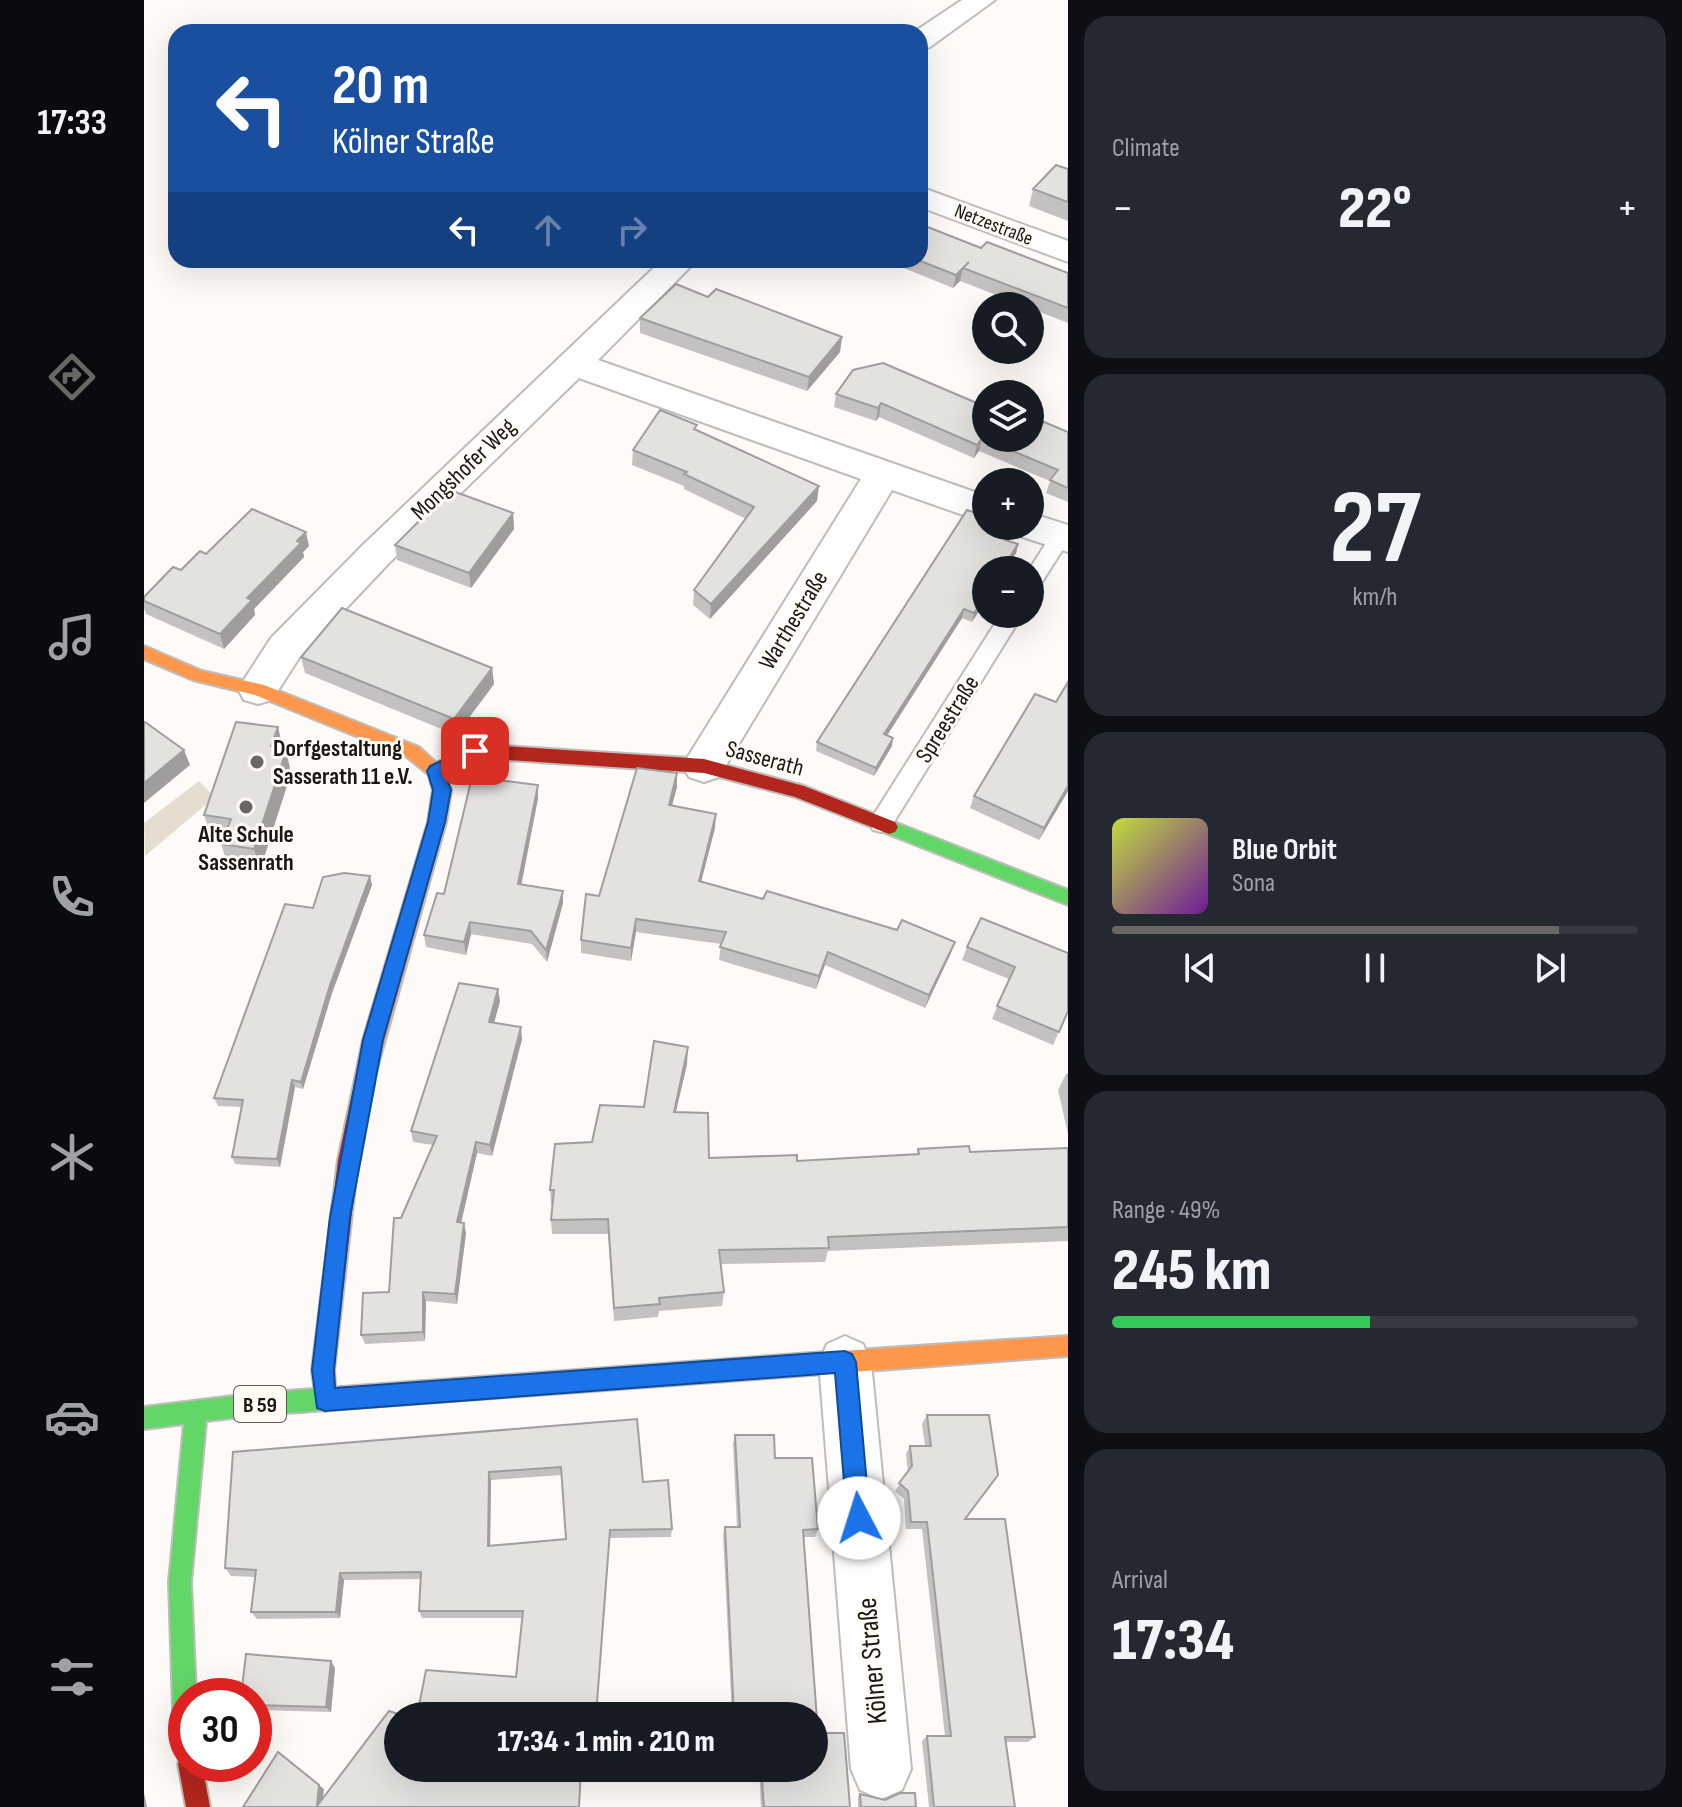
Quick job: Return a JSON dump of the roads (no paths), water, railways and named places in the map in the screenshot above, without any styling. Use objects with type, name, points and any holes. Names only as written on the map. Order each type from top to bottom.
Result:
[{"type":"street","points":[[928,36],[981,0]]},
{"type":"street","name":"Netzestraße","points":[[928,199],[1068,252]]},
{"type":"street","name":"Mongshofer Weg","points":[[258,689],[285,648],[376,554],[673,268]]},
{"type":"street","points":[[572,363],[972,505]]},
{"type":"street","name":"Warthestraße","points":[[704,766],[883,474]]},
{"type":"street","points":[[144,652],[199,676],[258,689],[413,752],[436,771],[442,790],[437,822],[373,1040],[348,1160],[323,1370],[325,1400]]},
{"type":"street","name":"Sasserath","points":[[436,771],[475,751],[704,766],[798,791],[1066,892]]},
{"type":"street","name":"B 59","points":[[144,1418],[259,1404],[1068,1346]]},
{"type":"street","name":"Kölner Straße","points":[[845,1362],[881,1769]]},
{"type":"street","points":[[184,1678],[180,1582],[196,1413]]},
{"type":"street","points":[[193,1782],[198,1807]]},
{"type":"lane","points":[[1043,556],[1053,534]]},
{"type":"lane","name":"Spreestraße","points":[[881,823],[1003,628]]},
{"type":"place","name":"Dorfgestaltung Sasserath 11 e.V.","points":[[257,762]]},
{"type":"place","name":"Alte Schule Sassenrath","points":[[246,807]]}]
